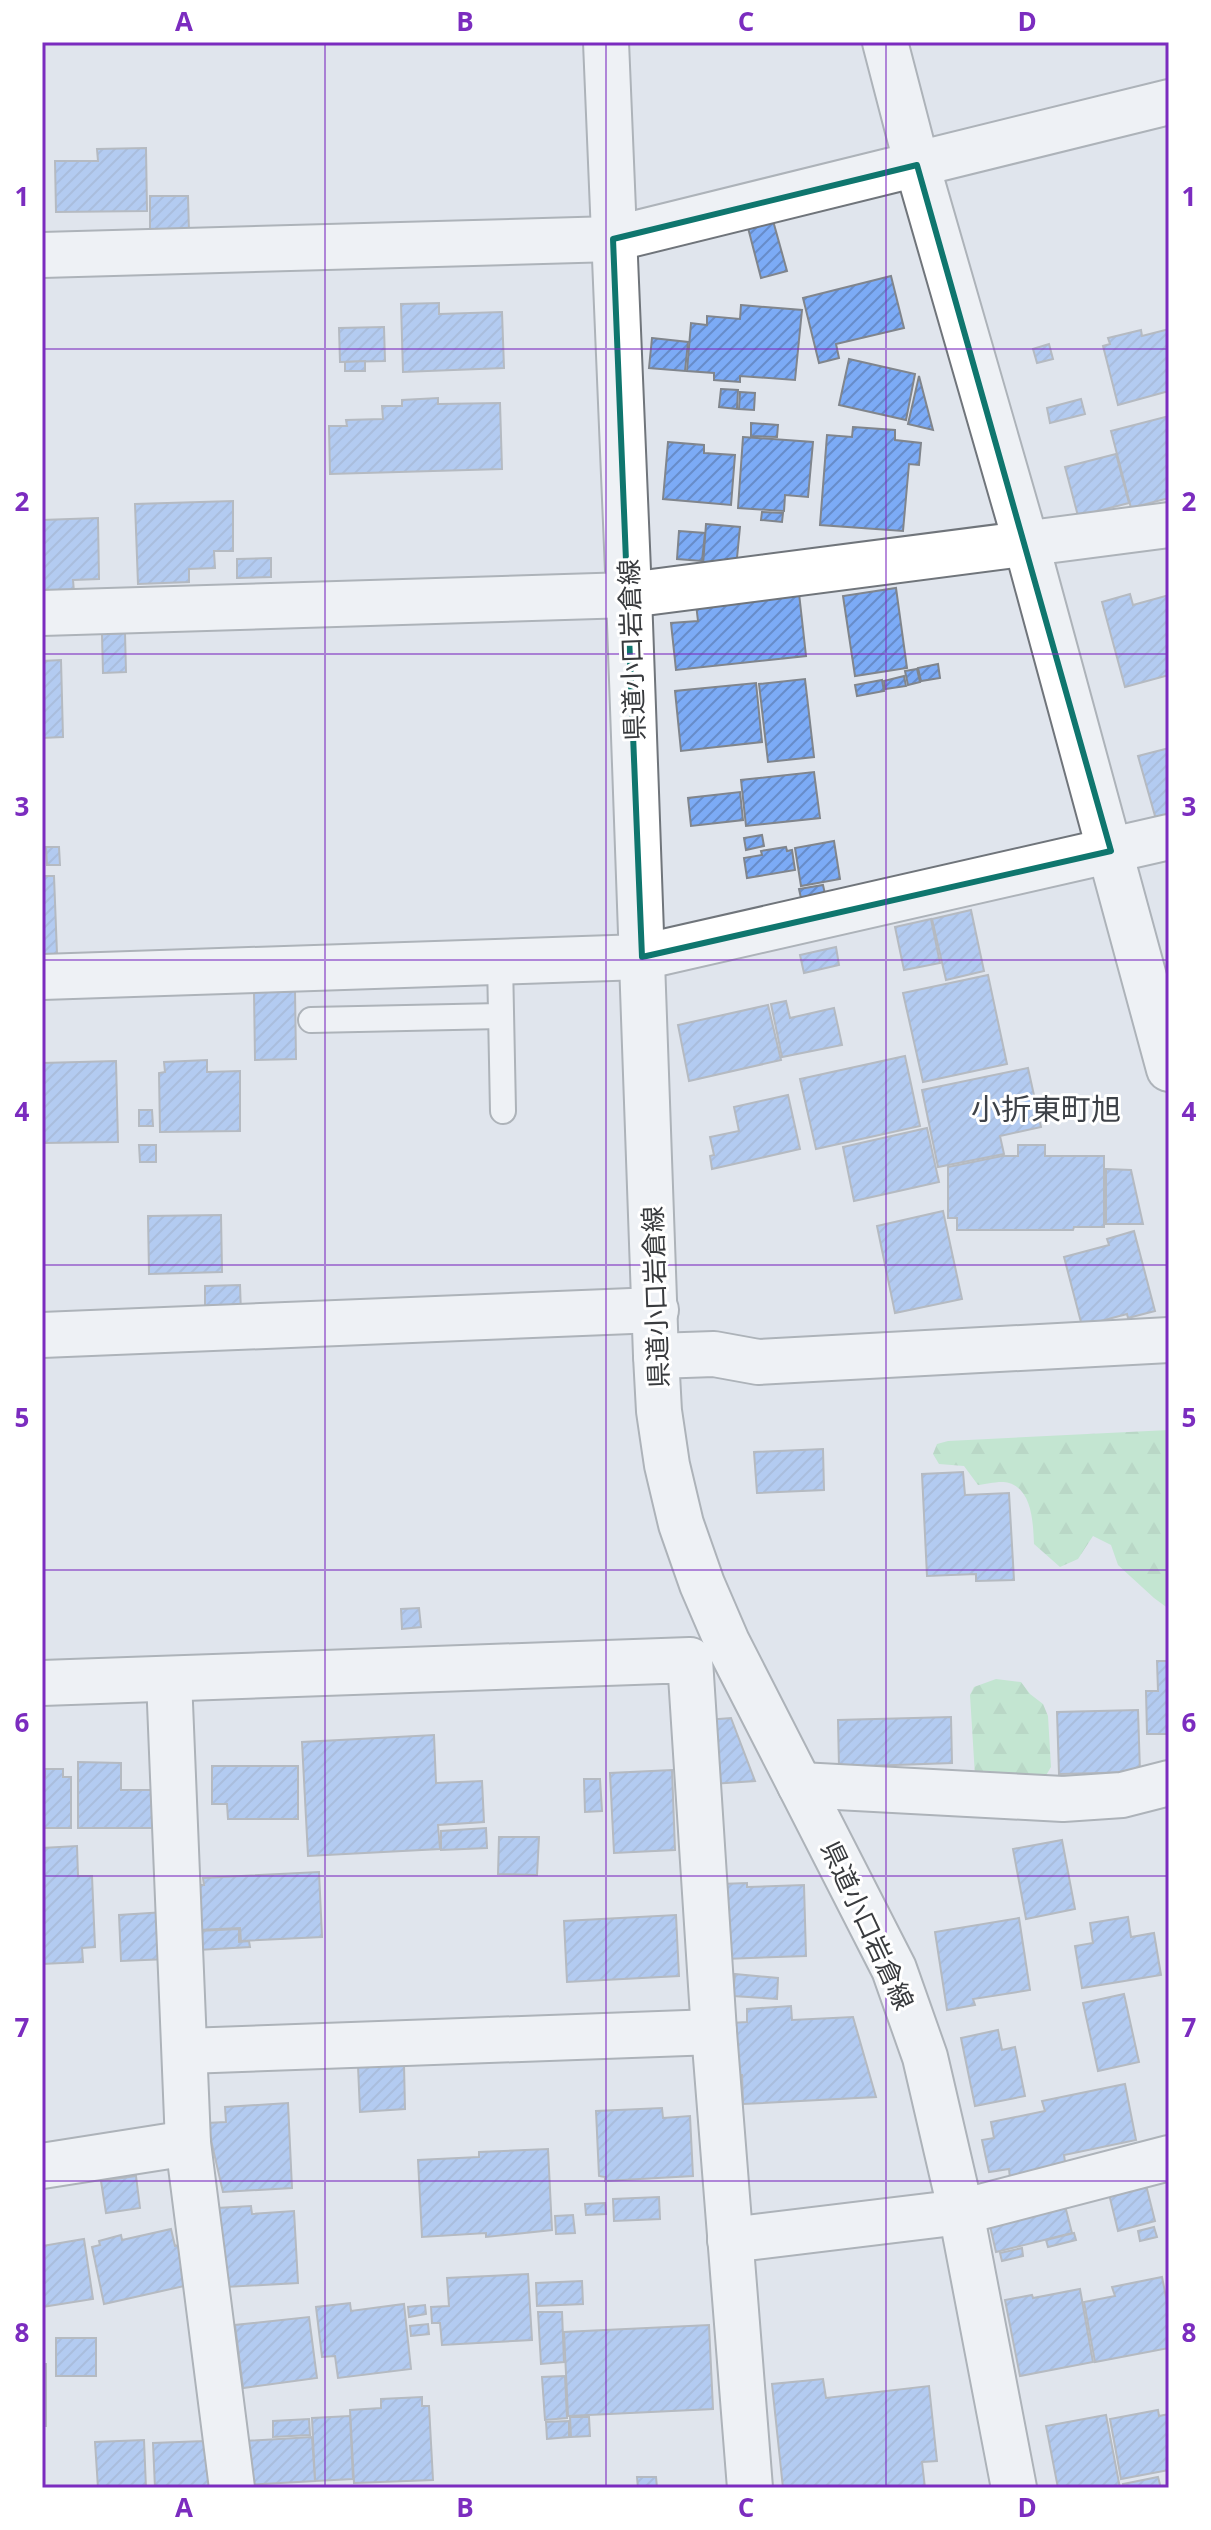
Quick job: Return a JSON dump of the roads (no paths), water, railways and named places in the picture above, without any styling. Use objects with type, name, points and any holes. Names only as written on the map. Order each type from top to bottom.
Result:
[{"type":"street","name":"県道小口岩倉線","points":[[606,42],[656,1356],[659,1411],[667,1465],[681,1524],[702,1584],[708,1651],[800,1785],[894,1969],[925,2057],[961,2212],[1014,2488]]},
{"type":"street","points":[[885,42],[1169,1069]]},
{"type":"street","points":[[42,255],[613,239],[1169,102]]},
{"type":"street","points":[[42,613],[629,595],[1169,525]]},
{"type":"street","points":[[42,977],[642,957],[1169,837]]},
{"type":"street","points":[[42,1335],[656,1310]]},
{"type":"street","points":[[656,1356],[714,1354],[758,1362],[1169,1340]]},
{"type":"street","points":[[42,1683],[708,1651],[714,2032],[750,2488]]},
{"type":"street","points":[[169,1679],[188,2143],[232,2488]]},
{"type":"street","points":[[800,1785],[1063,1799],[1122,1795],[1169,1783]]},
{"type":"street","points":[[186,2051],[714,2032]]},
{"type":"street","points":[[42,2166],[188,2143]]},
{"type":"street","points":[[730,2240],[961,2212],[1169,2158]]},
{"type":"lane","points":[[500,962],[503,1111]]},
{"type":"lane","points":[[311,1020],[501,1016]]},
{"type":"district","name":"小折東町旭","points":[[1046,1108]]}]
